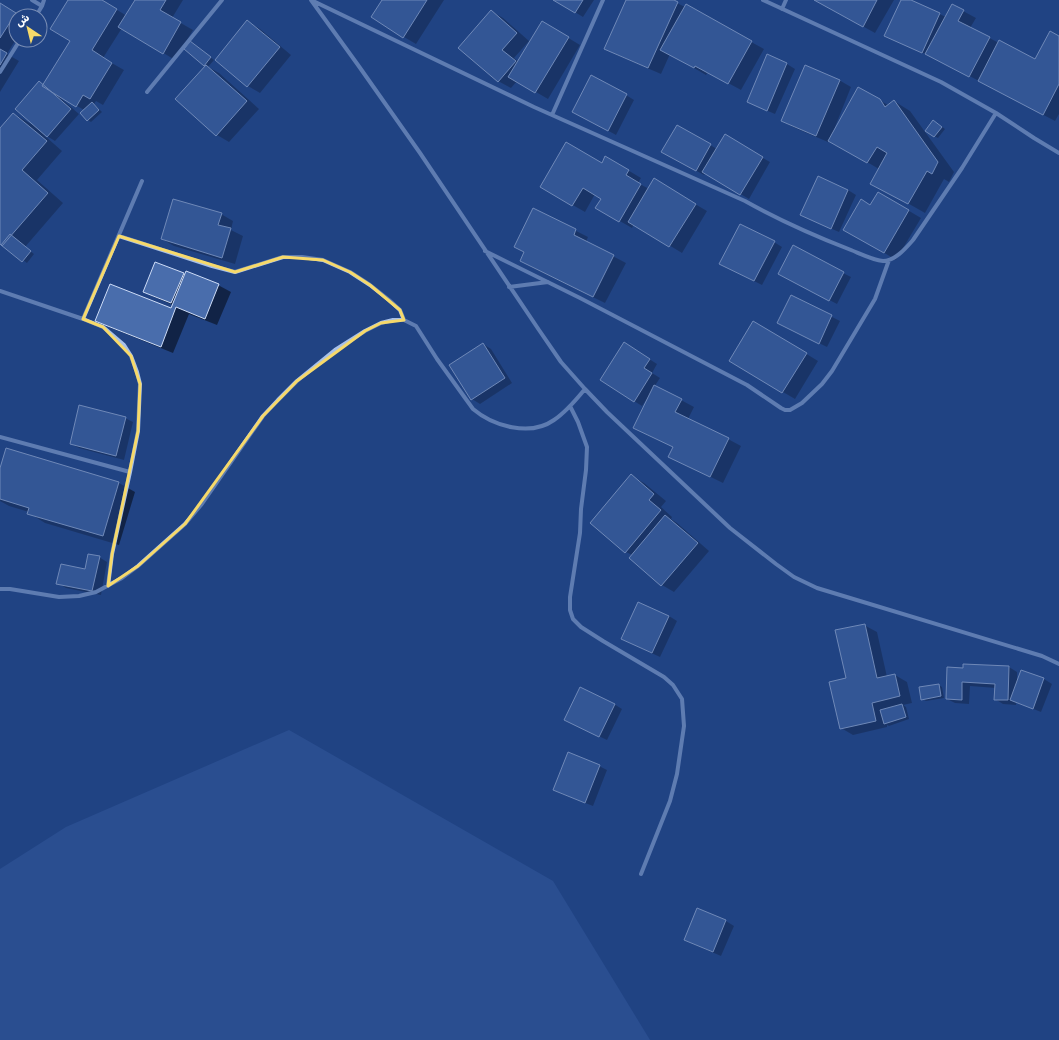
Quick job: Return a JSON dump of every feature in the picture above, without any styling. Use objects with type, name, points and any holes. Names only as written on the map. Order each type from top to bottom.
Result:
[{"type":"street","points":[[32,0],[42,6],[44,0]]},
{"type":"street","points":[[147,92],[222,0]]},
{"type":"street","points":[[311,0],[552,115],[745,201],[770,215],[838,246],[870,258],[883,261],[889,260],[913,240],[962,168],[996,113]]},
{"type":"street","points":[[311,0],[420,154],[561,362],[607,412],[730,528],[794,577],[817,588],[839,596],[1042,656],[1059,664]]},
{"type":"street","points":[[552,115],[603,0]]},
{"type":"street","points":[[763,0],[941,82],[996,113],[1059,153]]},
{"type":"street","points":[[782,9],[786,0]]},
{"type":"street","points":[[0,72],[15,48]]},
{"type":"street","points":[[83,319],[142,181]]},
{"type":"street","points":[[119,236],[235,272],[284,257],[302,257],[323,260],[350,272],[370,285],[390,300],[400,310],[404,320]]},
{"type":"street","points":[[485,251],[747,385],[785,410],[790,410],[802,404],[822,384],[832,371],[875,299],[889,260]]},
{"type":"street","points":[[509,287],[548,282]]},
{"type":"street","points":[[0,291],[103,327],[124,345],[131,356],[137,372],[140,384],[138,431],[112,554],[108,586]]},
{"type":"street","points":[[0,589],[10,589],[59,597],[79,596],[96,592],[122,578],[138,566],[185,524],[214,488],[263,416],[297,382],[334,350],[381,323],[393,320],[404,320],[416,326],[468,403],[479,414],[513,427],[538,427],[553,421],[570,406],[585,389]]},
{"type":"street","points":[[570,406],[578,422],[587,447],[580,533],[570,597],[570,610],[573,619],[581,627],[664,677],[673,686],[682,700],[684,726],[677,774],[670,801],[641,874]]},
{"type":"street","points":[[0,437],[130,472]]},
{"type":"highlighted area","points":[[119,236],[235,272],[283,257],[323,260],[350,272],[370,285],[400,310],[404,320],[381,323],[365,331],[297,381],[263,416],[185,524],[138,566],[108,586],[112,554],[138,431],[140,384],[131,356],[103,327],[83,319]]},
{"type":"shaded area","points":[[289,730],[553,881],[650,1040],[0,1040],[0,869],[66,827]]},
{"type":"building","points":[[68,0],[102,0],[117,9],[92,50],[112,63],[90,99],[83,95],[76,107],[42,86],[70,41],[50,29]]},
{"type":"building","points":[[135,0],[166,0],[160,10],[181,22],[163,54],[118,27]]},
{"type":"building","points":[[382,0],[427,0],[403,38],[371,17]]},
{"type":"building","points":[[553,0],[583,0],[575,13]]},
{"type":"building","points":[[626,0],[674,0],[678,2],[648,68],[604,49]]},
{"type":"building","points":[[814,0],[877,0],[863,27]]},
{"type":"building","points":[[901,0],[911,0],[940,13],[922,53],[884,36]]},
{"type":"building","points":[[0,3],[8,8],[8,26],[0,38]]},
{"type":"building","points":[[686,4],[752,41],[728,84],[695,66],[694,68],[660,50]]},
{"type":"building","points":[[952,4],[964,10],[958,21],[990,37],[969,77],[925,54]]},
{"type":"building","points":[[491,10],[517,33],[502,50],[516,61],[498,82],[458,48]]},
{"type":"building","points":[[247,20],[280,47],[247,87],[215,60]]},
{"type":"building","points":[[542,21],[569,37],[535,93],[508,77]]},
{"type":"building","points":[[1050,31],[1059,36],[1059,84],[1043,115],[978,81],[999,40],[1035,59]]},
{"type":"building","points":[[190,41],[211,57],[204,66],[184,49]]},
{"type":"building","points":[[0,49],[7,53],[0,65]]},
{"type":"building","points":[[767,54],[787,63],[767,111],[747,102]]},
{"type":"building","points":[[206,65],[247,101],[216,136],[175,99]]},
{"type":"building","points":[[805,65],[840,80],[816,136],[781,121]]},
{"type":"building","points":[[591,75],[627,94],[608,131],[572,112]]},
{"type":"building","points":[[39,81],[71,109],[47,137],[15,109]]},
{"type":"building","points":[[858,87],[880,99],[885,107],[894,100],[938,162],[932,174],[927,171],[908,204],[870,184],[887,153],[877,147],[867,163],[828,141]]},
{"type":"building","points":[[92,102],[99,110],[87,121],[80,113]]},
{"type":"building","points":[[13,113],[47,141],[22,170],[48,193],[2,246],[0,244],[0,128]]},
{"type":"building","points":[[933,120],[942,127],[934,137],[925,131]]},
{"type":"building","points":[[677,125],[711,144],[696,171],[661,152]]},
{"type":"building","points":[[725,134],[763,157],[740,195],[702,172]]},
{"type":"building","points":[[566,142],[602,163],[605,156],[629,170],[626,175],[641,184],[619,222],[595,208],[601,199],[583,188],[572,206],[540,187]]},
{"type":"building","points":[[818,176],[848,190],[831,229],[800,215]]},
{"type":"building","points":[[654,178],[696,204],[669,247],[628,222]]},
{"type":"building","points":[[878,192],[909,210],[884,253],[843,230],[861,199],[870,205]]},
{"type":"building","points":[[173,199],[222,213],[218,225],[231,228],[222,258],[161,239]]},
{"type":"building","points":[[533,208],[576,229],[574,235],[614,255],[593,297],[520,261],[524,252],[514,247]]},
{"type":"building","points":[[740,224],[775,241],[754,281],[719,264]]},
{"type":"building","points":[[10,234],[31,251],[22,262],[1,245]]},
{"type":"building","points":[[793,245],[844,272],[829,301],[778,274]]},
{"type":"building","points":[[155,262],[184,273],[171,303],[143,292]]},
{"type":"building","points":[[186,271],[219,284],[205,319],[176,307],[161,347],[95,321],[110,284],[171,308]]},
{"type":"building","points":[[791,295],[832,315],[819,344],[777,323]]},
{"type":"building","points":[[753,321],[807,353],[782,393],[729,361]]},
{"type":"building","points":[[624,342],[650,359],[644,368],[652,373],[634,402],[600,380]]},
{"type":"building","points":[[483,343],[505,378],[471,400],[449,365]]},
{"type":"building","points":[[654,385],[682,399],[675,412],[729,438],[710,477],[668,457],[673,447],[633,428]]},
{"type":"building","points":[[79,405],[126,417],[116,456],[70,444]]},
{"type":"building","points":[[6,448],[119,482],[103,536],[27,514],[29,508],[0,499],[0,468]]},
{"type":"building","points":[[631,474],[654,494],[649,500],[661,510],[625,553],[590,523]]},
{"type":"building","points":[[665,515],[698,543],[661,586],[629,558]]},
{"type":"building","points":[[88,554],[100,556],[92,591],[56,584],[61,564],[85,569]]},
{"type":"building","points":[[638,602],[669,616],[652,653],[621,639]]},
{"type":"building","points":[[865,624],[877,678],[895,674],[900,696],[872,703],[876,721],[840,729],[829,682],[846,678],[835,630]]},
{"type":"building","points":[[963,664],[1009,666],[1008,700],[994,700],[995,684],[962,682],[962,700],[946,699],[947,667],[963,668]]},
{"type":"building","points":[[1021,670],[1044,678],[1033,709],[1010,700]]},
{"type":"building","points":[[939,684],[941,696],[921,700],[919,687]]},
{"type":"building","points":[[580,687],[615,704],[599,737],[564,720]]},
{"type":"building","points":[[902,704],[906,717],[884,724],[880,710]]},
{"type":"building","points":[[568,752],[600,765],[585,803],[553,790]]},
{"type":"building","points":[[697,908],[726,920],[713,952],[684,940]]}]
